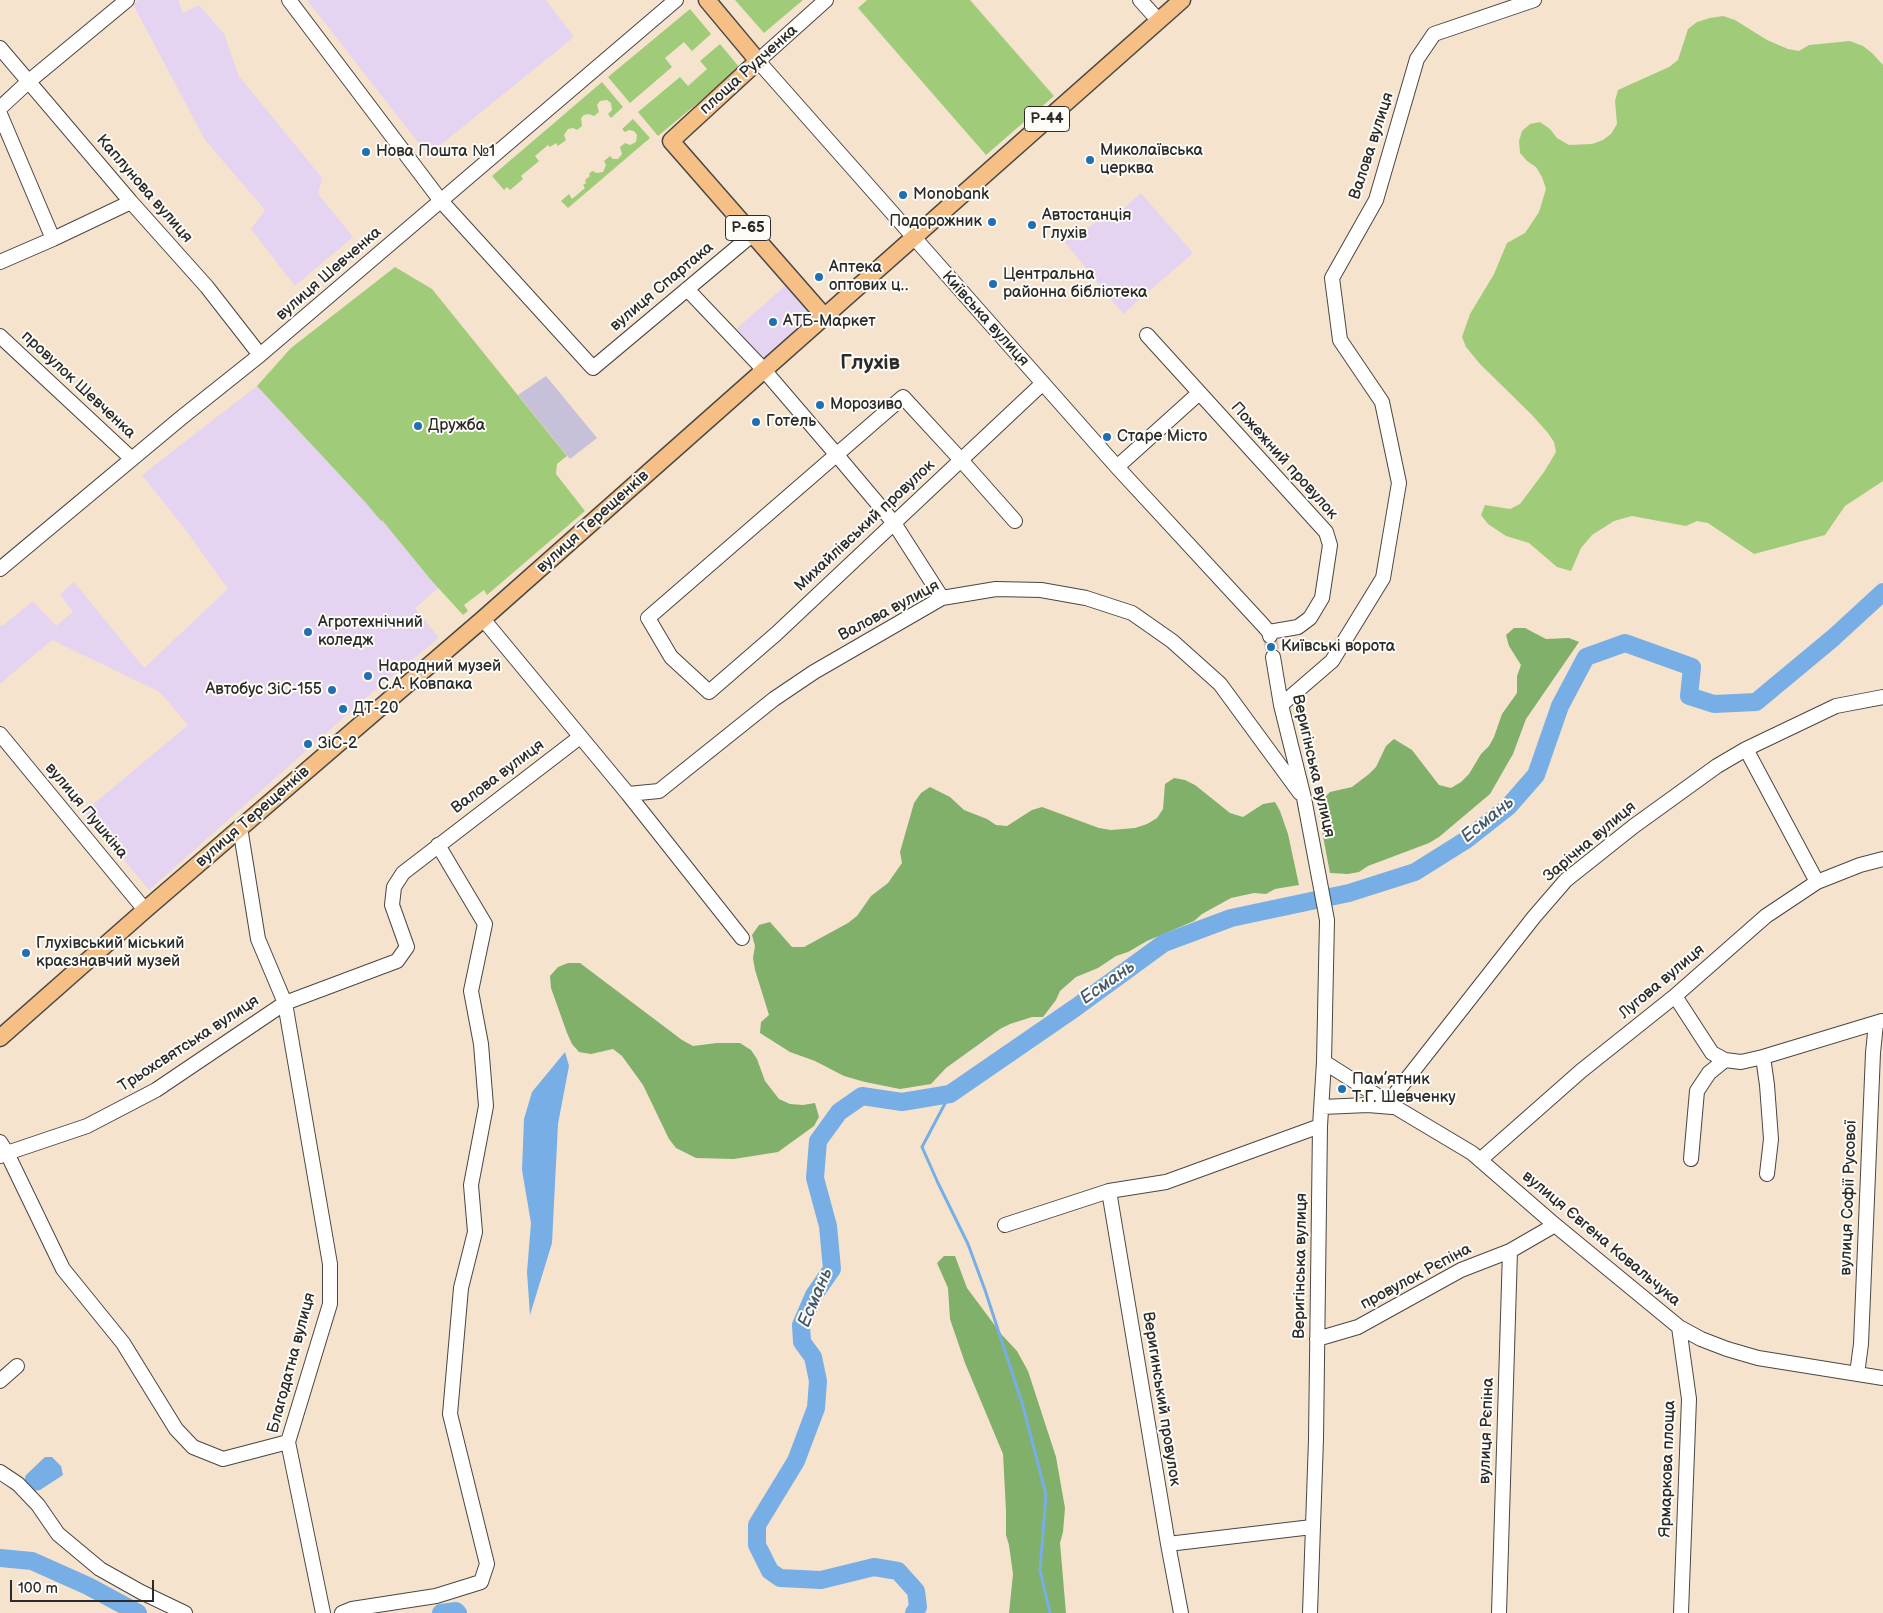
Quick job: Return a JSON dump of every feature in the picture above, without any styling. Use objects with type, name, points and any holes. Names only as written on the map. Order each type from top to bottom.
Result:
[{"type":"main road","name":"Київська вулиця","points":[[707,0],[758,61]]},
{"type":"main road","name":"вулиця Терещенків","points":[[0,1038],[145,910],[484,619],[1182,0]]},
{"type":"main road","name":"площа Рудченка","points":[[753,234],[671,141],[758,61]]},
{"type":"main road","name":"Р-65","points":[[753,234],[825,317]]},
{"type":"street","points":[[0,108],[28,82],[126,0]]},
{"type":"street","points":[[289,0],[441,201]]},
{"type":"street","name":"вулиця Шевченка","points":[[0,569],[260,355],[676,0]]},
{"type":"street","name":"площа Рудченка","points":[[758,61],[826,0]]},
{"type":"street","points":[[1140,0],[1158,20]]},
{"type":"street","name":"Валова вулиця","points":[[1280,705],[1332,661],[1383,578],[1399,483],[1382,402],[1340,340],[1332,278],[1376,200],[1417,60],[1434,34],[1534,0]]},
{"type":"street","name":"Каплунова вулиця","points":[[0,48],[131,202],[207,287],[260,355]]},
{"type":"street","name":"Київська вулиця","points":[[758,61],[1117,466],[1269,634]]},
{"type":"street","points":[[0,114],[53,239]]},
{"type":"street","name":"вулиця Спартака","points":[[441,201],[593,368],[753,234]]},
{"type":"street","points":[[0,262],[131,202]]},
{"type":"street","points":[[686,289],[764,370],[894,523],[942,598]]},
{"type":"street","name":"провулок Шевченка","points":[[0,336],[132,459]]},
{"type":"street","name":"Пожежний провулок","points":[[1147,336],[1326,532],[1330,545],[1322,598],[1310,618],[1298,627],[1269,634]]},
{"type":"street","name":"Михайлівський провулок","points":[[836,454],[648,618],[671,657],[709,692],[776,634],[1043,383]]},
{"type":"street","points":[[1117,466],[1198,394]]},
{"type":"street","points":[[836,454],[903,397],[1015,520]]},
{"type":"street","name":"Валова вулиця","points":[[628,794],[659,791],[774,699],[814,672],[942,598],[996,589],[1041,590],[1086,598],[1132,613],[1172,641],[1220,684],[1304,798]]},
{"type":"street","points":[[484,619],[628,794],[742,938]]},
{"type":"street","name":"Веригінська вулиця","points":[[1273,657],[1280,705],[1304,798],[1327,920],[1324,1062],[1320,1126],[1316,1439],[1310,1613]]},
{"type":"street","name":"Зарічна вулиця","points":[[1392,1105],[1534,917],[1566,880],[1634,826],[1717,766],[1746,749],[1836,706],[1883,697]]},
{"type":"street","name":"вулиця Пушкіна","points":[[0,734],[145,910]]},
{"type":"street","name":"Валова вулиця","points":[[438,845],[580,737]]},
{"type":"street","points":[[1746,749],[1817,882]]},
{"type":"street","name":"Благодатна вулиця","points":[[240,828],[258,939],[286,1003],[330,1264],[330,1304],[288,1442],[323,1613]]},
{"type":"street","points":[[286,1003],[397,961],[407,947],[392,905],[394,887],[403,873],[438,845],[485,924],[471,991],[481,1044],[486,1106],[471,1185],[475,1232],[461,1288],[450,1414],[488,1564],[481,1582],[436,1596],[352,1609],[342,1613]]},
{"type":"street","name":"Лугова вулиця","points":[[1480,1160],[1581,1071],[1675,996],[1766,916],[1817,882],[1860,865],[1883,859]]},
{"type":"street","points":[[1675,996],[1712,1052],[1725,1060],[1741,1062],[1763,1057],[1880,1022]]},
{"type":"street","name":"Трьохсвятська вулиця","points":[[2,1150],[87,1126],[156,1090],[286,1003]]},
{"type":"street","name":"вулиця Софії Русової","points":[[1857,1374],[1861,1344],[1873,1053],[1880,1022]]},
{"type":"street","points":[[1763,1057],[1771,1139],[1768,1174]]},
{"type":"street","points":[[1692,1159],[1697,1091],[1709,1073],[1725,1060]]},
{"type":"street","name":"вулиця Євгена Ковальчука","points":[[1324,1062],[1472,1153],[1679,1328],[1727,1349],[1758,1358],[1883,1378]]},
{"type":"street","points":[[1322,1107],[1368,1104],[1392,1105]]},
{"type":"street","points":[[1005,1225],[1109,1191],[1166,1182],[1320,1126]]},
{"type":"street","points":[[2,1150],[62,1269],[123,1342],[176,1429],[193,1447],[224,1459],[288,1442]]},
{"type":"street","name":"Веригинський провулок","points":[[1109,1191],[1181,1613]]},
{"type":"street","name":"провулок Рєпіна","points":[[1317,1339],[1358,1327],[1461,1270],[1510,1251],[1555,1225]]},
{"type":"street","name":"вулиця Рєпіна","points":[[1499,1613],[1510,1251]]},
{"type":"street","name":"Ярмаркова площа","points":[[1679,1328],[1689,1399],[1681,1613]]},
{"type":"street","points":[[0,1381],[17,1366]]},
{"type":"street","points":[[0,1472],[18,1484],[38,1505],[58,1534],[100,1569],[141,1592],[185,1613]]},
{"type":"street","points":[[1168,1544],[1312,1527]]},
{"type":"shaded area","points":[[139,0],[178,0],[183,13],[199,5],[224,34],[239,76],[322,178],[318,194],[353,237],[295,286],[251,229],[265,210],[205,140],[133,4]]},
{"type":"shaded area","points":[[307,0],[546,0],[574,37],[428,155]]},
{"type":"shaded area","points":[[1141,193],[1193,253],[1123,314],[1060,236],[1068,230],[1075,238],[1113,209],[1122,210]]},
{"type":"shaded area","points":[[786,285],[815,317],[762,362],[734,331]]},
{"type":"shaded area","points":[[546,376],[597,438],[570,459],[518,395]]},
{"type":"shaded area","name":"Агротехнічний коледж","points":[[257,386],[380,520],[382,519],[431,580],[439,587],[415,608],[439,638],[369,695],[149,890],[84,812],[188,725],[160,692],[52,640],[0,684],[0,625],[2,626],[33,601],[56,626],[73,612],[60,594],[74,582],[144,668],[228,589],[188,533],[142,475]]},
{"type":"green space","points":[[735,0],[803,0],[764,33]]},
{"type":"green space","points":[[867,0],[970,0],[1054,96],[986,155],[858,8]]},
{"type":"green space","points":[[690,9],[711,34],[692,51],[684,42],[665,58],[672,67],[630,103],[608,77]]},
{"type":"green space","points":[[1723,16],[1735,20],[1767,40],[1788,49],[1799,51],[1809,45],[1850,41],[1863,46],[1883,65],[1883,481],[1845,506],[1825,535],[1754,554],[1708,523],[1697,521],[1686,526],[1632,516],[1614,521],[1592,535],[1581,548],[1571,571],[1557,567],[1529,543],[1506,536],[1488,524],[1481,515],[1485,505],[1510,509],[1520,504],[1544,472],[1556,452],[1554,442],[1548,433],[1480,364],[1466,347],[1462,337],[1470,314],[1494,274],[1507,243],[1525,233],[1539,212],[1546,189],[1536,167],[1520,153],[1519,141],[1522,131],[1530,124],[1540,122],[1550,129],[1557,138],[1569,145],[1592,144],[1603,140],[1611,134],[1617,124],[1615,101],[1618,90],[1669,67],[1678,60],[1688,29],[1697,22]]},
{"type":"green space","points":[[720,44],[740,68],[658,136],[638,112],[680,77],[688,86],[707,69],[700,61]]},
{"type":"green space","points":[[602,82],[623,107],[611,118],[608,114],[612,110],[611,103],[607,100],[600,101],[597,105],[599,112],[594,116],[584,115],[581,118],[582,126],[577,130],[573,128],[568,129],[564,135],[566,140],[558,146],[556,143],[550,147],[548,145],[535,156],[539,161],[521,176],[523,179],[510,190],[507,187],[504,190],[492,176]]},
{"type":"green space","points":[[633,119],[650,138],[568,208],[561,201],[569,194],[572,199],[585,188],[583,185],[586,183],[585,180],[592,171],[597,173],[603,172],[606,165],[604,161],[610,156],[613,159],[618,159],[622,154],[620,147],[625,143],[630,145],[636,142],[637,135],[634,131],[629,130],[625,132],[622,129]]},
{"type":"green space","name":"Дружба","points":[[395,267],[432,289],[567,456],[557,464],[556,474],[585,511],[487,595],[484,590],[464,605],[468,611],[463,615],[431,580],[382,520],[257,386],[291,348]]},
{"type":"green space","points":[[1514,628],[1525,628],[1546,639],[1569,638],[1579,642],[1526,719],[1513,754],[1490,794],[1439,837],[1429,843],[1368,866],[1359,872],[1348,874],[1330,873],[1318,810],[1322,800],[1330,792],[1352,787],[1369,774],[1376,767],[1386,746],[1394,739],[1412,750],[1439,785],[1451,788],[1469,774],[1481,754],[1489,746],[1502,714],[1517,693],[1517,676],[1521,665],[1509,646],[1506,635]]},
{"type":"green space","points":[[1174,778],[1185,780],[1195,785],[1230,813],[1243,817],[1263,804],[1275,802],[1288,834],[1299,885],[1275,889],[1266,894],[1254,893],[1231,898],[1202,914],[1194,921],[1147,941],[1128,952],[1116,956],[1098,968],[1076,977],[1060,991],[1056,1000],[1043,1017],[1032,1017],[1000,1029],[946,1068],[931,1084],[900,1089],[844,1076],[815,1061],[790,1052],[760,1033],[761,1022],[769,1015],[755,970],[753,958],[755,946],[752,935],[759,925],[770,922],[792,947],[804,947],[857,916],[871,896],[888,883],[902,863],[900,852],[914,803],[921,793],[930,787],[950,797],[964,810],[987,819],[996,825],[1007,826],[1032,810],[1042,807],[1099,828],[1111,830],[1135,828],[1157,818],[1163,809],[1165,784]]},
{"type":"green space","points":[[568,963],[580,963],[682,1040],[693,1046],[740,1043],[751,1050],[757,1059],[765,1081],[779,1099],[790,1104],[803,1105],[815,1103],[819,1117],[814,1126],[778,1152],[734,1159],[696,1158],[676,1148],[669,1139],[643,1085],[622,1056],[613,1049],[591,1054],[579,1052],[572,1044],[551,988],[550,976],[558,967]]},
{"type":"green space","points":[[944,1256],[955,1256],[967,1288],[1002,1335],[1017,1351],[1028,1371],[1056,1457],[1065,1508],[1060,1543],[1066,1613],[1009,1613],[1013,1574],[1006,1535],[1003,1454],[965,1363],[950,1319],[948,1288],[937,1263]]},
{"type":"water","points":[[565,1052],[569,1066],[558,1124],[552,1243],[530,1315],[527,1272],[531,1223],[522,1170],[524,1119],[532,1092]]},
{"type":"water","points":[[45,1457],[52,1457],[61,1466],[63,1475],[40,1490],[34,1491],[24,1481],[26,1475]]},
{"type":"waterway","name":"Есмань","points":[[914,1613],[918,1607],[916,1591],[898,1571],[874,1567],[821,1580],[780,1578],[770,1571],[757,1545],[757,1525],[796,1461],[816,1408],[818,1381],[813,1357],[802,1342],[801,1325],[814,1295],[832,1269],[828,1226],[815,1178],[818,1141],[839,1112],[862,1096],[902,1102],[950,1094],[1075,1008],[1164,943],[1231,918],[1349,893],[1415,872],[1466,840],[1508,807],[1536,775],[1560,706],[1586,657],[1625,643],[1692,667],[1689,696],[1714,704],[1756,702],[1833,638],[1883,592]]},
{"type":"waterway","points":[[950,1094],[922,1147],[968,1244],[1023,1406],[1046,1495],[1040,1570],[1050,1613]]},
{"type":"waterway","name":"Есмань","points":[[0,1558],[32,1561],[88,1586],[138,1613]]},
{"type":"waterway","name":"Есмань","points":[[441,1613],[456,1611],[458,1613]]},
{"type":"tunnel","points":[[1270,636],[1273,657]]},
{"type":"place","name":"Нова Пошта №1","points":[[366,152]]},
{"type":"place","name":"Миколаївська церква","points":[[1090,160]]},
{"type":"place","name":"Monobank","points":[[903,195]]},
{"type":"place","name":"Подорожник","points":[[992,222]]},
{"type":"place","name":"Автостанція Глухів","points":[[1032,225]]},
{"type":"place","name":"Аптека оптових ц‥","points":[[819,277]]},
{"type":"place","name":"Центральна районна бібліотека","points":[[993,284]]},
{"type":"place","name":"АТБ-Маркет","points":[[773,322]]},
{"type":"place","name":"Морозиво","points":[[820,405]]},
{"type":"place","name":"Готель","points":[[756,422]]},
{"type":"place","name":"Дружба","points":[[418,426]]},
{"type":"place","name":"Старе Місто","points":[[1107,437]]},
{"type":"place","name":"Агротехнічний коледж","points":[[308,632]]},
{"type":"place","name":"Київські ворота","points":[[1271,647]]},
{"type":"place","name":"Народний музей С.А. Ковпака","points":[[368,676]]},
{"type":"place","name":"Автобус ЗіС-155","points":[[332,690]]},
{"type":"place","name":"ДТ-20","points":[[343,709]]},
{"type":"place","name":"ЗіС-2","points":[[308,744]]},
{"type":"place","name":"Глухівський міський краєзнавчий музей","points":[[26,953]]},
{"type":"place","name":"Пам’ятник Т.Г. Шевченку","points":[[1342,1089]]},
{"type":"district","name":"Глухів","points":[[870,364]]}]
